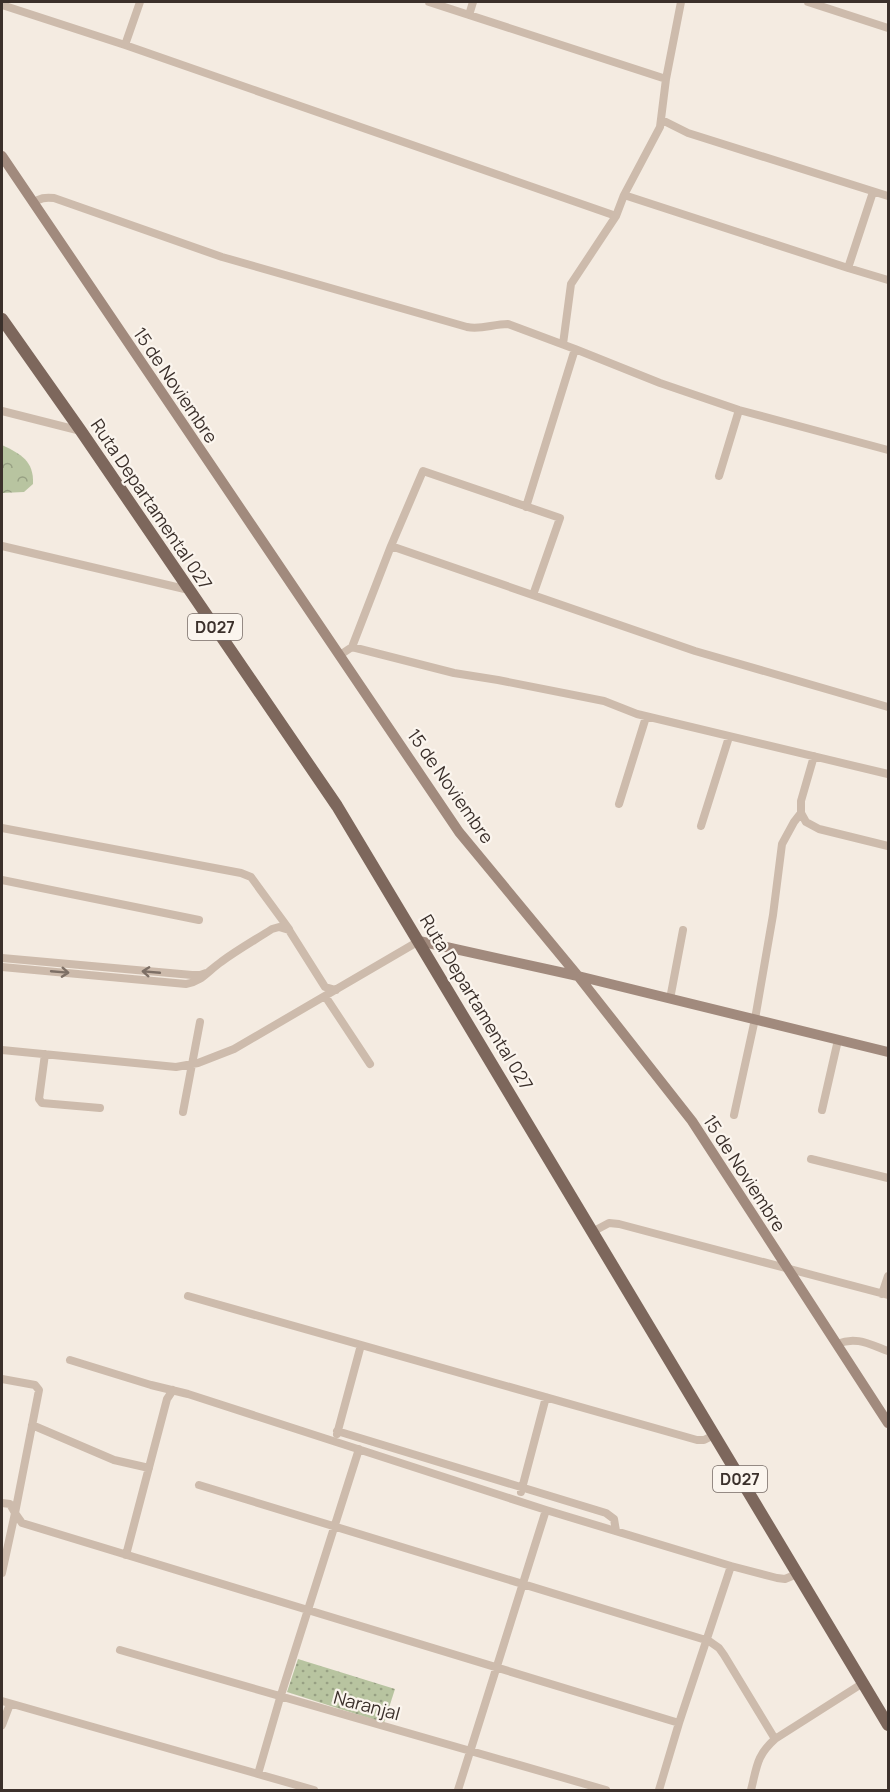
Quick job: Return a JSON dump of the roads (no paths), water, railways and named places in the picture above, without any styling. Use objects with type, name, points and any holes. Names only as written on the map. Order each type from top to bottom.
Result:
[{"type":"main road","name":"Ruta Departamental 027","points":[[2,319],[337,806],[594,1231],[888,1725]]},
{"type":"street","points":[[125,45],[140,2]]},
{"type":"street","points":[[429,2],[666,79]]},
{"type":"street","points":[[469,15],[473,2]]},
{"type":"street","points":[[562,344],[571,284],[616,216],[624,195],[660,127],[666,79],[681,2]]},
{"type":"street","points":[[808,2],[888,28]]},
{"type":"street","points":[[836,11],[839,2]]},
{"type":"street","points":[[2,5],[125,45],[616,216]]},
{"type":"street","points":[[662,120],[688,133],[888,196]]},
{"type":"street","name":"15 de Noviembre","points":[[2,156],[459,832],[578,976],[692,1121],[888,1423]]},
{"type":"street","points":[[848,268],[873,192]]},
{"type":"street","points":[[624,195],[888,280]]},
{"type":"street","points":[[33,203],[38,199],[54,198],[244,264],[467,327],[476,329],[508,324],[660,383],[739,410],[888,450]]},
{"type":"street","points":[[526,507],[575,349]]},
{"type":"street","points":[[719,476],[739,410]]},
{"type":"street","points":[[2,411],[81,431]]},
{"type":"street","points":[[340,655],[352,647],[423,471],[560,518],[533,595]]},
{"type":"street","points":[[2,546],[189,590]]},
{"type":"street","points":[[392,546],[695,651],[888,707]]},
{"type":"street","points":[[352,647],[454,673],[604,700],[645,717],[888,774]]},
{"type":"street","points":[[619,804],[645,717]]},
{"type":"street","points":[[701,826],[729,737]]},
{"type":"street","points":[[814,756],[801,801],[801,813],[806,822],[819,829],[888,846]]},
{"type":"street","points":[[734,1115],[755,1019],[773,915],[782,844],[801,813]]},
{"type":"street","points":[[2,828],[241,873],[251,877],[289,930],[325,987],[336,990]]},
{"type":"street","points":[[2,880],[199,920]]},
{"type":"street","points":[[2,967],[194,983],[272,929],[279,927],[289,930]]},
{"type":"street","points":[[669,999],[683,930]]},
{"type":"street","points":[[2,1050],[176,1067],[191,1065],[234,1049],[419,941],[578,976],[888,1052]]},
{"type":"street","points":[[2,958],[192,975],[209,972]]},
{"type":"street","points":[[325,996],[370,1064]]},
{"type":"street","points":[[183,1112],[200,1022]]},
{"type":"street","points":[[822,1110],[838,1040]]},
{"type":"street","points":[[45,1054],[39,1099],[42,1103],[100,1108]]},
{"type":"street","points":[[811,1159],[888,1178]]},
{"type":"street","points":[[594,1231],[609,1223],[619,1224],[885,1295],[888,1276]]},
{"type":"street","points":[[188,1296],[697,1440],[714,1436]]},
{"type":"street","points":[[837,1344],[847,1340],[856,1340],[888,1351]]},
{"type":"street","points":[[334,1441],[361,1345]]},
{"type":"street","points":[[70,1360],[173,1390],[546,1510],[732,1566],[785,1579],[797,1574]]},
{"type":"street","points":[[2,1379],[35,1385],[39,1390],[2,1573]]},
{"type":"street","points":[[126,1556],[167,1399],[173,1390]]},
{"type":"street","points":[[519,1501],[546,1397]]},
{"type":"street","points":[[32,1425],[114,1460],[149,1468]]},
{"type":"street","points":[[337,1431],[606,1513],[614,1519],[616,1531]]},
{"type":"street","points":[[258,1774],[359,1449]]},
{"type":"street","points":[[199,1485],[706,1640],[719,1648],[724,1655],[775,1739]]},
{"type":"street","points":[[2,1503],[10,1504],[22,1523],[679,1723]]},
{"type":"street","points":[[458,1791],[546,1510]]},
{"type":"street","points":[[659,1791],[679,1723],[732,1566]]},
{"type":"street","name":"Naranjal","points":[[120,1650],[606,1791]]},
{"type":"street","points":[[751,1791],[760,1755],[775,1739],[863,1683]]},
{"type":"street","points":[[2,1725],[6,1702],[314,1791]]}]
